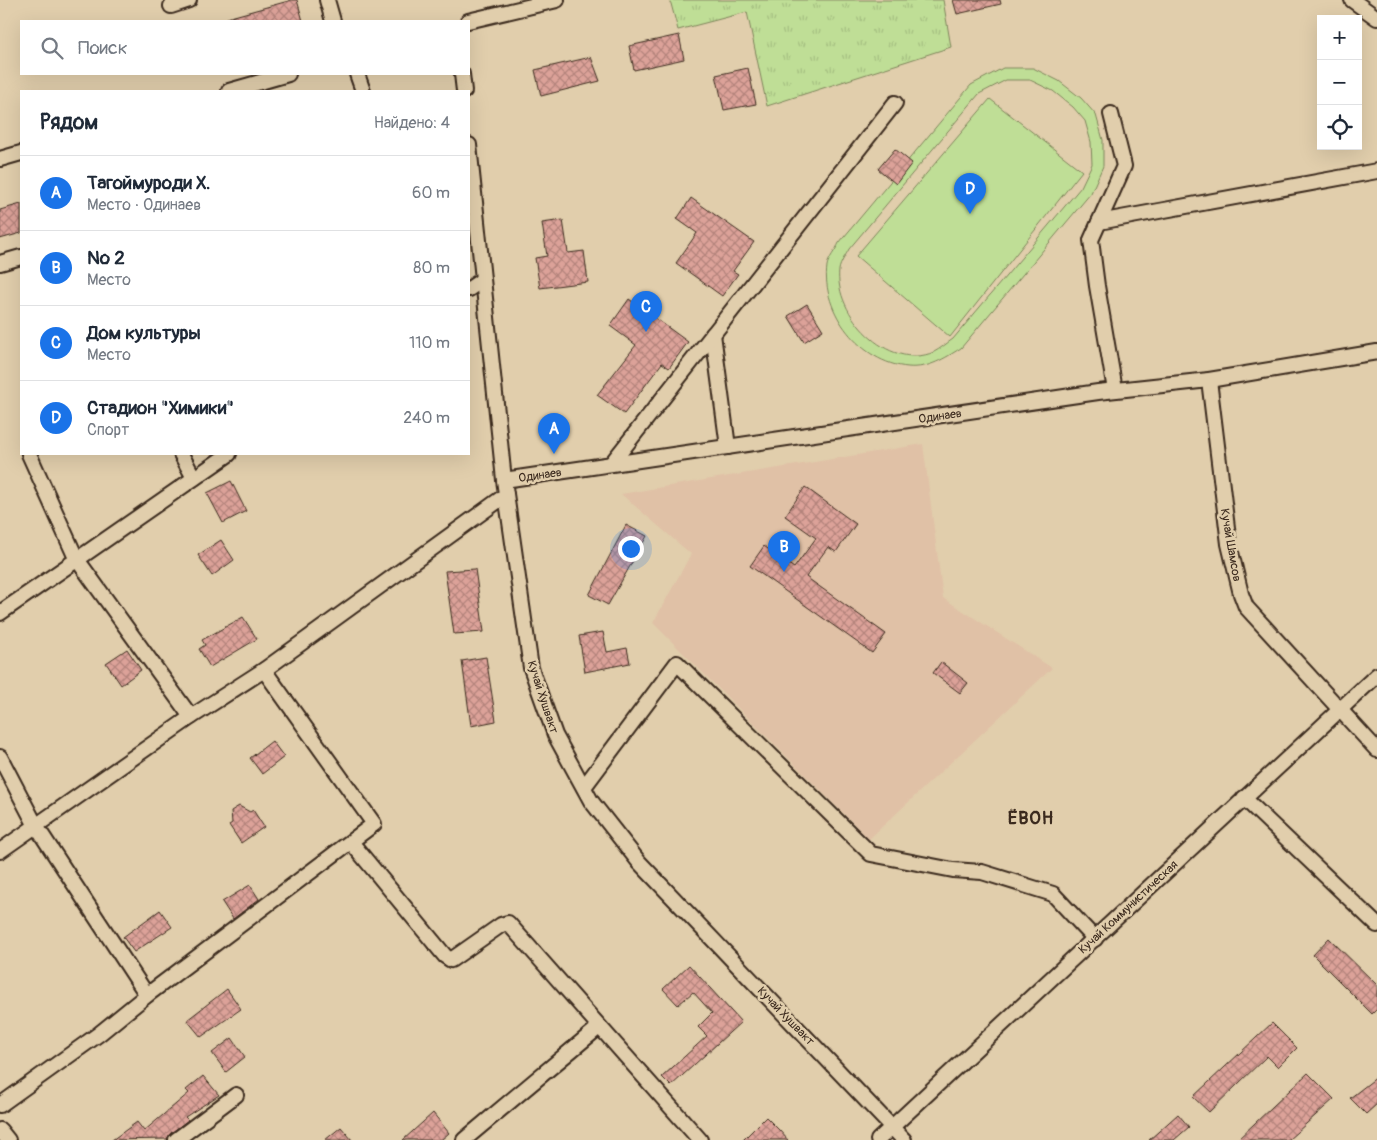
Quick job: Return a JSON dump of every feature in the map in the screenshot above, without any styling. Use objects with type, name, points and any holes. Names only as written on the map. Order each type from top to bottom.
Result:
[{"type":"street","points":[[170,6],[189,0]]},
{"type":"street","points":[[326,0],[333,20]]},
{"type":"street","points":[[470,21],[556,0]]},
{"type":"street","points":[[1352,0],[1377,18]]},
{"type":"street","points":[[237,90],[269,86],[286,75]]},
{"type":"street","points":[[357,75],[363,90]]},
{"type":"street","points":[[462,75],[464,90]]},
{"type":"street","points":[[611,464],[895,102]]},
{"type":"street","points":[[1111,114],[1124,166],[1092,240],[1097,286],[1115,390]]},
{"type":"street","points":[[0,159],[20,153]]},
{"type":"street","name":"Кучай Хушвакт","points":[[470,156],[504,480],[531,668],[555,735],[591,801],[639,862],[904,1140]]},
{"type":"street","points":[[1099,222],[1377,171]]},
{"type":"street","points":[[0,263],[20,257]]},
{"type":"street","points":[[470,288],[482,280]]},
{"type":"street","points":[[713,334],[728,447]]},
{"type":"street","name":"Одинаев","points":[[504,480],[1115,390],[1209,380],[1377,352]]},
{"type":"street","name":"Кучай Шамсов","points":[[1209,380],[1228,544],[1246,607],[1377,750]]},
{"type":"street","points":[[29,455],[76,558],[191,717]]},
{"type":"street","points":[[182,455],[194,478]]},
{"type":"street","points":[[0,613],[76,558],[228,455]]},
{"type":"street","points":[[0,851],[191,717],[264,670],[506,495]]},
{"type":"street","points":[[584,787],[677,663],[871,854],[953,870],[982,872],[1052,894],[1095,939]]},
{"type":"street","points":[[0,1104],[100,1034],[147,995],[374,824],[264,670]]},
{"type":"street","name":"Кучай Коммунистическая","points":[[878,1140],[1377,675]]},
{"type":"street","points":[[0,757],[36,826],[147,995]]},
{"type":"street","points":[[1244,798],[1377,925]]},
{"type":"street","points":[[352,842],[445,956],[451,960],[501,925],[508,924],[700,1140]]},
{"type":"street","points":[[464,1140],[599,1027]]},
{"type":"street","points":[[176,1140],[236,1095]]},
{"type":"street","points":[[0,1130],[8,1140]]},
{"type":"shaded area","points":[[923,444],[943,598],[1052,668],[869,839],[653,623],[691,554],[621,494]]},
{"type":"green space","points":[[670,0],[943,0],[951,47],[767,106],[747,12],[678,30]]},
{"type":"green space","points":[[1003,68],[1033,68],[1059,81],[1081,98],[1096,115],[1103,140],[1103,166],[1091,193],[961,348],[930,365],[908,367],[891,363],[875,356],[860,345],[838,317],[831,301],[827,283],[827,266],[830,257],[839,243],[971,85]],"holes":[[[1006,80],[1030,80],[1053,91],[1073,107],[1085,121],[1091,142],[1092,164],[1081,187],[953,339],[934,352],[917,356],[899,354],[882,346],[867,335],[855,321],[845,304],[840,287],[839,270],[843,259],[849,249],[979,94]]]},
{"type":"green space","points":[[990,99],[1082,171],[950,337],[856,256]]},
{"type":"building","points":[[297,0],[303,20],[228,20],[227,18]]},
{"type":"building","points":[[953,0],[1000,0],[1001,4],[957,14]]},
{"type":"building","points":[[679,35],[684,59],[634,70],[629,46]]},
{"type":"building","points":[[591,57],[600,81],[541,96],[535,70]]},
{"type":"building","points":[[748,68],[756,104],[724,110],[716,75]]},
{"type":"building","points":[[895,149],[912,163],[896,184],[878,169]]},
{"type":"building","points":[[691,198],[754,242],[733,271],[738,274],[722,296],[676,263],[697,233],[677,219]]},
{"type":"building","points":[[20,204],[20,233],[0,239],[0,210]]},
{"type":"building","points":[[563,220],[568,253],[584,251],[588,282],[540,288],[535,258],[547,256],[542,223]]},
{"type":"building","points":[[629,299],[688,342],[669,368],[662,363],[624,414],[597,395],[636,345],[610,326]]},
{"type":"building","points":[[807,304],[823,330],[804,342],[788,316]]},
{"type":"building","points":[[231,481],[246,511],[223,523],[207,493]]},
{"type":"building","points":[[805,487],[856,524],[836,552],[828,547],[806,577],[886,634],[872,653],[750,566],[764,546],[794,568],[816,538],[785,516]]},
{"type":"building","points":[[626,525],[647,536],[608,605],[589,595]]},
{"type":"building","points":[[221,540],[234,560],[212,576],[198,555]]},
{"type":"building","points":[[475,569],[484,632],[454,634],[445,571]]},
{"type":"building","points":[[243,617],[257,639],[210,667],[199,649],[205,645],[202,640]]},
{"type":"building","points":[[603,632],[607,652],[627,648],[630,663],[585,672],[579,636]]},
{"type":"building","points":[[127,649],[141,670],[121,685],[106,663]]},
{"type":"building","points":[[486,657],[496,721],[471,726],[462,661]]},
{"type":"building","points":[[941,662],[968,683],[960,693],[933,673]]},
{"type":"building","points":[[272,741],[284,757],[262,774],[250,758]]},
{"type":"building","points":[[239,806],[250,812],[253,810],[264,827],[241,843],[229,825],[232,823],[231,811]]},
{"type":"building","points":[[250,885],[259,899],[233,919],[222,902]]},
{"type":"building","points":[[160,910],[172,927],[134,952],[123,937]]},
{"type":"building","points":[[1329,938],[1377,985],[1377,1009],[1372,1014],[1313,955]]},
{"type":"building","points":[[689,965],[741,1022],[671,1086],[662,1077],[707,1036],[698,1027],[712,1013],[693,992],[678,1005],[663,989]]},
{"type":"building","points":[[227,989],[241,1009],[201,1037],[187,1020]]},
{"type":"building","points":[[1272,1023],[1297,1048],[1278,1067],[1267,1056],[1209,1112],[1193,1097]]},
{"type":"building","points":[[232,1038],[245,1057],[226,1072],[212,1053]]},
{"type":"building","points":[[1308,1073],[1334,1099],[1288,1140],[1237,1140]]},
{"type":"building","points":[[203,1076],[219,1095],[185,1117],[188,1120],[171,1133],[167,1139],[112,1140],[137,1122],[144,1131],[189,1093],[186,1090]]},
{"type":"building","points":[[1377,1077],[1377,1104],[1366,1114],[1350,1098]]},
{"type":"building","points":[[433,1113],[449,1133],[441,1140],[403,1140]]},
{"type":"building","points":[[1178,1114],[1189,1127],[1174,1140],[1149,1140]]},
{"type":"building","points":[[766,1117],[788,1140],[743,1140]]},
{"type":"building","points":[[341,1127],[352,1140],[325,1140]]},
{"type":"place","name":"Стадион \"Химики\"","points":[[970,214]]},
{"type":"place","name":"Дом культуры","points":[[646,332]]},
{"type":"place","name":"Тагоймуроди Х.","points":[[554,454]]},
{"type":"place","name":"№ 2","points":[[784,572]]},
{"type":"district","name":"ЁВОН","points":[[1031,818]]}]
